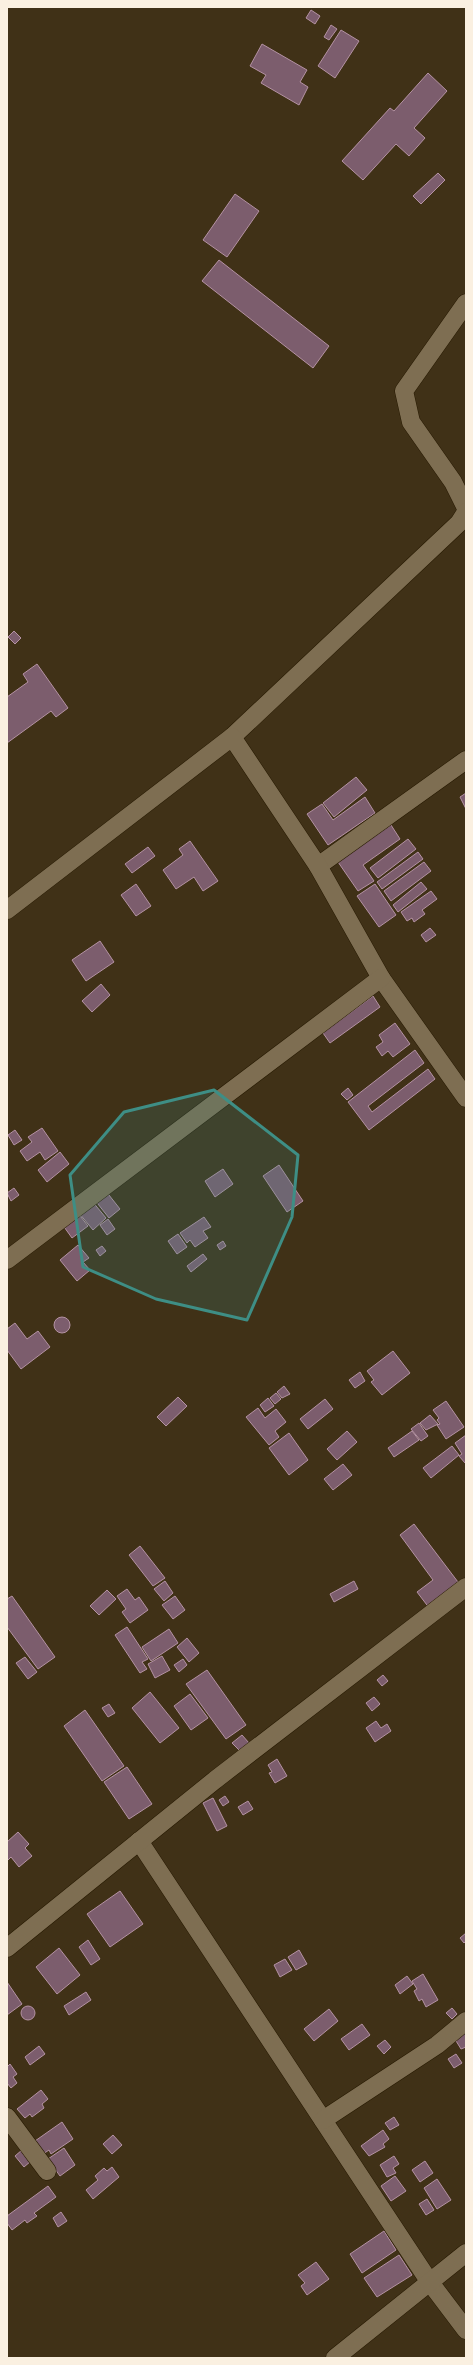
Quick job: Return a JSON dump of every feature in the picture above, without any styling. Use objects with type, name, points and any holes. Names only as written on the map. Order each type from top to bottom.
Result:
[{"type":"street","points":[[466,303],[404,391],[411,422],[453,482],[466,508]]},
{"type":"street","points":[[7,910],[232,737],[459,523],[466,512]]},
{"type":"street","points":[[232,737],[318,866],[381,978],[466,1098]]},
{"type":"street","points":[[318,866],[466,760]]},
{"type":"street","points":[[7,1260],[381,978]]},
{"type":"street","points":[[7,1948],[139,1841],[466,1587]]},
{"type":"street","points":[[139,1841],[429,2280],[466,2330]]},
{"type":"street","points":[[323,2120],[437,2045],[466,2021]]},
{"type":"street","points":[[7,2117],[47,2171]]},
{"type":"street","points":[[335,2358],[429,2280],[466,2253]]},
{"type":"highlighted area","points":[[214,1090],[298,1155],[292,1217],[247,1320],[156,1299],[83,1267],[70,1175],[124,1112]]},
{"type":"building","points":[[311,10],[320,16],[315,24],[306,18]]},
{"type":"building","points":[[331,25],[337,29],[329,40],[324,37]]},
{"type":"building","points":[[341,30],[359,41],[335,78],[318,66]]},
{"type":"building","points":[[262,44],[307,70],[300,82],[308,87],[299,105],[261,83],[266,75],[250,66]]},
{"type":"building","points":[[428,73],[447,91],[414,128],[425,138],[409,156],[396,144],[363,180],[342,161],[390,108],[394,111]]},
{"type":"building","points":[[438,173],[445,180],[421,204],[413,196]]},
{"type":"building","points":[[235,194],[259,211],[227,257],[203,240]]},
{"type":"building","points":[[219,260],[329,346],[313,368],[202,281]]},
{"type":"building","points":[[14,631],[21,638],[15,644],[8,637]]},
{"type":"building","points":[[37,664],[68,708],[56,717],[51,711],[7,743],[7,697],[28,682],[23,674]]},
{"type":"building","points":[[356,777],[367,790],[334,817],[323,803]]},
{"type":"building","points":[[466,793],[466,809],[460,797]]},
{"type":"building","points":[[365,797],[375,813],[328,845],[307,814],[322,804],[333,820]]},
{"type":"building","points":[[391,825],[400,839],[363,865],[374,881],[358,891],[338,862]]},
{"type":"building","points":[[408,839],[416,849],[378,878],[370,868]]},
{"type":"building","points":[[190,841],[218,881],[203,891],[194,877],[176,889],[163,870],[183,855],[179,849]]},
{"type":"building","points":[[148,847],[155,856],[132,873],[125,864]]},
{"type":"building","points":[[418,852],[423,859],[382,889],[377,882]]},
{"type":"building","points":[[424,862],[431,871],[391,901],[384,891]]},
{"type":"building","points":[[421,882],[427,889],[398,912],[393,905]]},
{"type":"building","points":[[136,884],[151,906],[136,916],[121,895]]},
{"type":"building","points":[[375,884],[396,915],[379,927],[357,896]]},
{"type":"building","points":[[431,891],[437,899],[422,910],[425,914],[414,922],[412,918],[407,921],[401,912]]},
{"type":"building","points":[[430,928],[436,935],[426,942],[421,935]]},
{"type":"building","points":[[100,941],[114,962],[86,981],[72,960]]},
{"type":"building","points":[[101,984],[110,995],[92,1012],[82,1001]]},
{"type":"building","points":[[373,996],[380,1007],[330,1043],[323,1033]]},
{"type":"building","points":[[395,1023],[410,1044],[393,1057],[388,1051],[382,1056],[376,1047],[383,1042],[379,1035]]},
{"type":"building","points":[[415,1050],[424,1063],[368,1106],[372,1112],[428,1069],[435,1079],[369,1130],[348,1102]]},
{"type":"building","points":[[348,1088],[353,1095],[347,1100],[341,1094]]},
{"type":"building","points":[[42,1128],[58,1151],[45,1160],[40,1152],[27,1161],[20,1151],[32,1142],[28,1137]]},
{"type":"building","points":[[15,1130],[22,1140],[14,1145],[8,1135]]},
{"type":"building","points":[[60,1152],[69,1164],[47,1182],[38,1170]]},
{"type":"building","points":[[279,1165],[303,1201],[287,1212],[263,1176]]},
{"type":"building","points":[[223,1169],[233,1184],[215,1197],[205,1181]]},
{"type":"building","points":[[14,1188],[19,1195],[11,1201],[7,1193]]},
{"type":"building","points":[[105,1190],[120,1209],[109,1218],[94,1199]]},
{"type":"building","points":[[92,1201],[106,1218],[93,1230],[79,1213]]},
{"type":"building","points":[[77,1212],[88,1226],[72,1238],[62,1224]]},
{"type":"building","points":[[204,1217],[211,1227],[203,1231],[208,1238],[195,1247],[190,1240],[187,1243],[180,1233]]},
{"type":"building","points":[[108,1219],[115,1229],[107,1235],[100,1225]]},
{"type":"building","points":[[178,1234],[187,1247],[177,1254],[168,1241]]},
{"type":"building","points":[[223,1241],[226,1246],[220,1250],[217,1245]]},
{"type":"building","points":[[78,1245],[89,1258],[83,1262],[90,1270],[77,1281],[60,1260]]},
{"type":"building","points":[[102,1246],[106,1251],[100,1256],[96,1250]]},
{"type":"building","points":[[203,1254],[207,1259],[191,1272],[187,1266]]},
{"type":"building","points":[[62,1317],[69,1322],[70,1325],[65,1332],[62,1333],[55,1328],[54,1325],[59,1318]]},
{"type":"building","points":[[15,1323],[27,1339],[38,1331],[50,1347],[21,1369],[7,1350],[7,1329]]},
{"type":"building","points":[[393,1351],[410,1373],[382,1395],[371,1382],[374,1380],[367,1371]]},
{"type":"building","points":[[360,1372],[365,1381],[355,1388],[349,1380]]},
{"type":"building","points":[[284,1386],[290,1394],[282,1398],[277,1392]]},
{"type":"building","points":[[276,1393],[281,1399],[275,1404],[270,1398]]},
{"type":"building","points":[[178,1397],[187,1406],[166,1426],[157,1417]]},
{"type":"building","points":[[268,1398],[274,1406],[265,1412],[260,1405]]},
{"type":"building","points":[[325,1399],[333,1409],[308,1429],[300,1419]]},
{"type":"building","points":[[446,1401],[464,1427],[446,1439],[437,1425],[440,1424],[437,1420],[439,1418],[433,1410]]},
{"type":"building","points":[[258,1408],[265,1418],[276,1409],[286,1422],[275,1431],[279,1437],[269,1445],[246,1417]]},
{"type":"building","points":[[430,1415],[438,1424],[426,1430],[420,1423]]},
{"type":"building","points":[[419,1423],[428,1436],[421,1441],[411,1429]]},
{"type":"building","points":[[347,1431],[357,1442],[337,1460],[327,1449]]},
{"type":"building","points":[[412,1431],[419,1440],[394,1457],[388,1448]]},
{"type":"building","points":[[289,1433],[308,1460],[289,1475],[269,1448]]},
{"type":"building","points":[[466,1435],[465,1463],[459,1456],[462,1454],[455,1443]]},
{"type":"building","points":[[452,1446],[459,1455],[431,1478],[423,1468]]},
{"type":"building","points":[[343,1464],[352,1475],[333,1490],[324,1479]]},
{"type":"building","points":[[414,1524],[461,1586],[430,1609],[417,1592],[433,1580],[400,1535]]},
{"type":"building","points":[[140,1546],[165,1578],[153,1586],[129,1555]]},
{"type":"building","points":[[165,1581],[173,1593],[164,1601],[154,1589]]},
{"type":"building","points":[[354,1581],[358,1589],[334,1602],[330,1594]]},
{"type":"building","points":[[127,1589],[135,1600],[139,1597],[148,1610],[130,1623],[122,1612],[126,1609],[117,1596]]},
{"type":"building","points":[[107,1590],[116,1599],[99,1615],[90,1606]]},
{"type":"building","points":[[12,1596],[55,1657],[38,1669],[7,1627],[7,1599]]},
{"type":"building","points":[[175,1596],[185,1610],[173,1619],[162,1605]]},
{"type":"building","points":[[127,1627],[148,1659],[142,1662],[147,1669],[140,1673],[115,1635]]},
{"type":"building","points":[[169,1629],[178,1643],[151,1661],[142,1647]]},
{"type":"building","points":[[187,1638],[199,1653],[189,1662],[177,1647]]},
{"type":"building","points":[[162,1656],[170,1670],[155,1678],[148,1664]]},
{"type":"building","points":[[25,1657],[37,1672],[28,1679],[16,1663]]},
{"type":"building","points":[[183,1659],[187,1665],[179,1672],[174,1665]]},
{"type":"building","points":[[207,1670],[246,1725],[226,1739],[186,1684]]},
{"type":"building","points":[[383,1675],[388,1681],[382,1686],[377,1680]]},
{"type":"building","points":[[150,1692],[179,1728],[160,1743],[132,1708]]},
{"type":"building","points":[[190,1694],[208,1718],[191,1730],[174,1706]]},
{"type":"building","points":[[374,1697],[380,1704],[372,1711],[366,1703]]},
{"type":"building","points":[[109,1704],[115,1713],[108,1717],[102,1708]]},
{"type":"building","points":[[85,1710],[124,1766],[102,1781],[64,1726]]},
{"type":"building","points":[[376,1721],[381,1728],[387,1724],[391,1731],[375,1742],[366,1728]]},
{"type":"building","points":[[242,1735],[249,1743],[240,1751],[232,1743]]},
{"type":"building","points":[[277,1759],[287,1776],[275,1783],[269,1773],[272,1772],[268,1765]]},
{"type":"building","points":[[127,1767],[152,1804],[129,1819],[104,1782]]},
{"type":"building","points":[[225,1796],[229,1802],[223,1806],[219,1800]]},
{"type":"building","points":[[213,1798],[227,1826],[217,1831],[203,1803]]},
{"type":"building","points":[[248,1801],[253,1809],[243,1815],[238,1807]]},
{"type":"building","points":[[18,1832],[29,1844],[25,1848],[32,1856],[19,1867],[11,1857],[7,1861],[7,1842]]},
{"type":"building","points":[[120,1891],[143,1924],[110,1947],[87,1914]]},
{"type":"building","points":[[466,1933],[466,1941],[464,1943],[460,1938]]},
{"type":"building","points":[[88,1940],[100,1959],[91,1965],[79,1947]]},
{"type":"building","points":[[59,1948],[80,1975],[57,1994],[36,1967]]},
{"type":"building","points":[[299,1950],[307,1964],[296,1970],[288,1957]]},
{"type":"building","points":[[285,1959],[292,1970],[280,1977],[274,1965]]},
{"type":"building","points":[[423,1974],[438,2000],[426,2007],[422,1999],[419,2001],[414,1991],[417,1989],[412,1981]]},
{"type":"building","points":[[407,1976],[413,1984],[400,1994],[395,1985]]},
{"type":"building","points":[[7,1982],[22,2004],[7,2015]]},
{"type":"building","points":[[86,1992],[91,2000],[69,2015],[64,2006]]},
{"type":"building","points":[[28,2006],[33,2008],[35,2013],[33,2018],[28,2020],[23,2018],[21,2013],[23,2008]]},
{"type":"building","points":[[452,2008],[457,2014],[452,2019],[446,2013]]},
{"type":"building","points":[[329,2009],[338,2021],[314,2041],[304,2029]]},
{"type":"building","points":[[362,2024],[370,2035],[349,2050],[341,2039]]},
{"type":"building","points":[[466,2028],[466,2047],[461,2049],[453,2036]]},
{"type":"building","points":[[385,2040],[391,2047],[384,2054],[377,2046]]},
{"type":"building","points":[[39,2046],[45,2054],[30,2065],[25,2057]]},
{"type":"building","points":[[456,2054],[462,2063],[454,2068],[448,2059]]},
{"type":"building","points":[[10,2064],[17,2074],[13,2077],[17,2083],[11,2088],[7,2083],[7,2067]]},
{"type":"building","points":[[41,2090],[48,2099],[42,2104],[44,2108],[32,2117],[30,2114],[25,2118],[17,2109]]},
{"type":"building","points":[[394,2117],[399,2125],[390,2130],[385,2123]]},
{"type":"building","points":[[62,2122],[73,2139],[51,2154],[49,2150],[43,2154],[35,2141]]},
{"type":"building","points":[[383,2130],[389,2139],[383,2144],[385,2147],[369,2156],[361,2146]]},
{"type":"building","points":[[113,2135],[122,2145],[112,2154],[103,2144]]},
{"type":"building","points":[[64,2148],[75,2165],[60,2176],[48,2159]]},
{"type":"building","points":[[22,2150],[31,2161],[24,2167],[15,2156]]},
{"type":"building","points":[[394,2156],[399,2164],[393,2168],[396,2173],[387,2177],[380,2165]]},
{"type":"building","points":[[425,2161],[433,2173],[420,2182],[412,2170]]},
{"type":"building","points":[[112,2167],[119,2177],[93,2199],[86,2190],[98,2180],[95,2176],[104,2168],[107,2171]]},
{"type":"building","points":[[395,2176],[406,2191],[391,2201],[381,2186]]},
{"type":"building","points":[[437,2179],[451,2200],[437,2209],[424,2188]]},
{"type":"building","points":[[48,2186],[56,2197],[34,2213],[37,2216],[27,2223],[25,2220],[12,2230],[7,2223],[7,2216]]},
{"type":"building","points":[[427,2199],[434,2210],[426,2215],[419,2204]]},
{"type":"building","points":[[61,2212],[67,2221],[58,2227],[53,2218]]},
{"type":"building","points":[[384,2231],[396,2250],[362,2273],[350,2254]]},
{"type":"building","points":[[399,2255],[412,2275],[377,2297],[364,2278]]},
{"type":"building","points":[[316,2262],[329,2279],[307,2295],[301,2286],[305,2283],[298,2275]]}]
